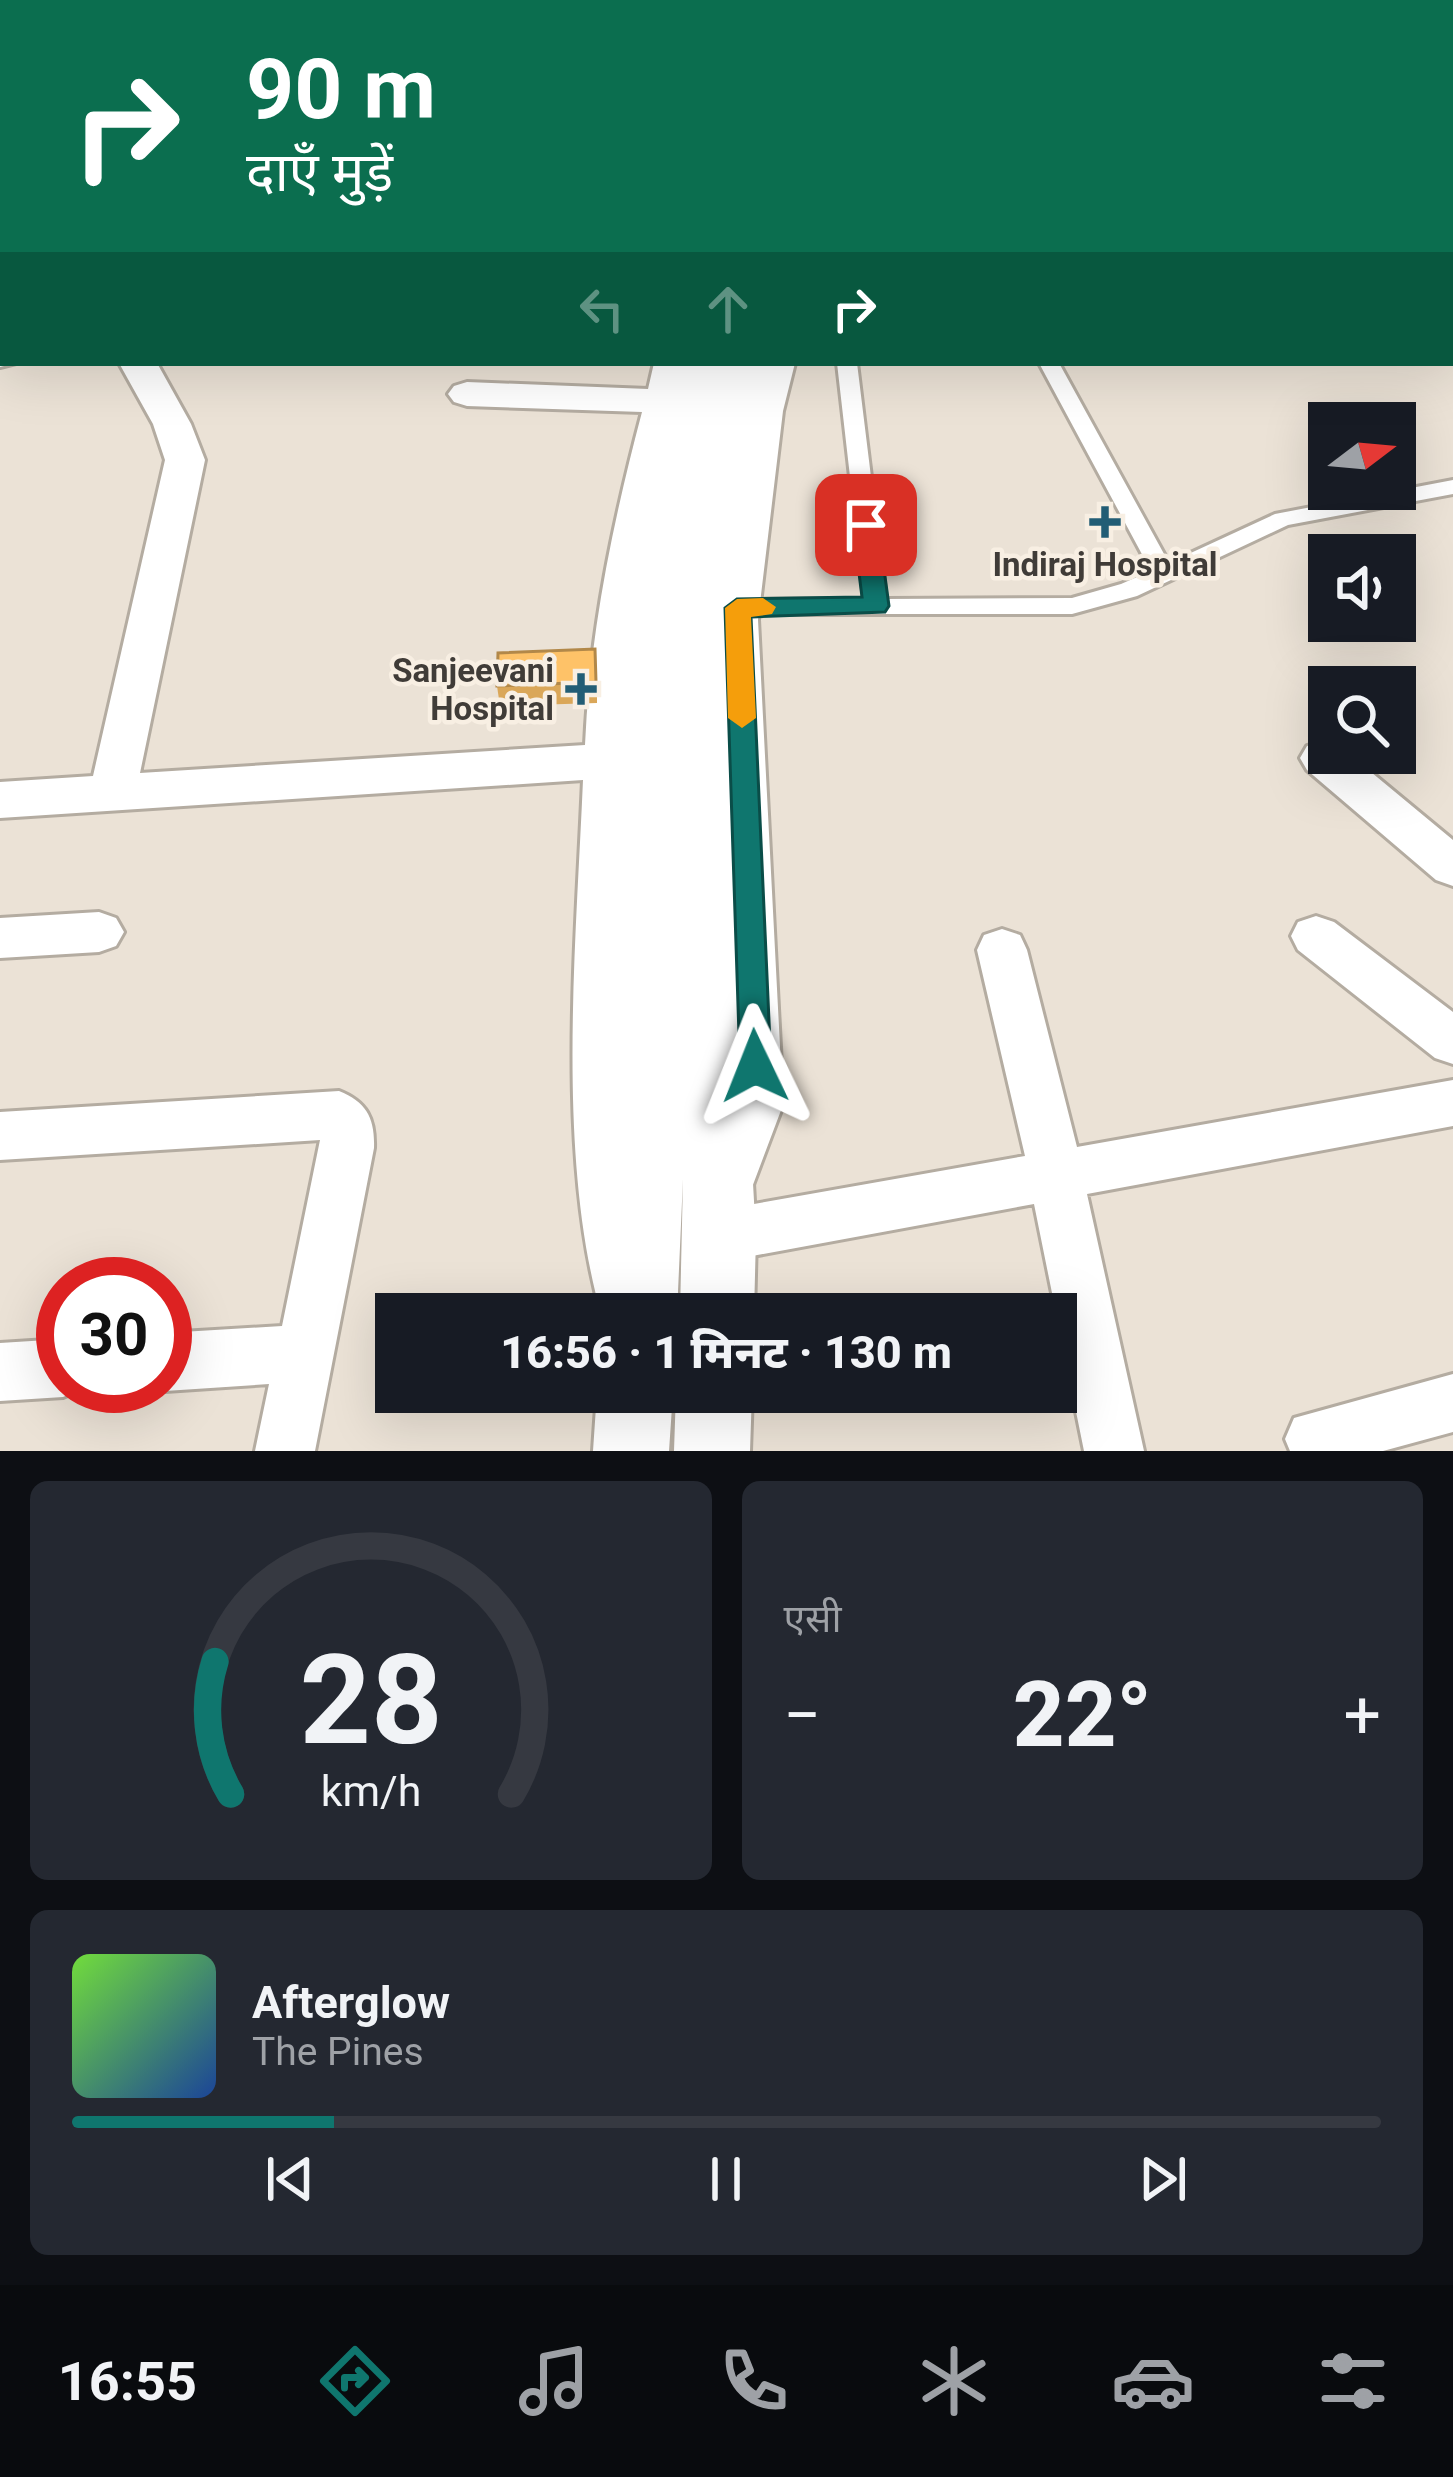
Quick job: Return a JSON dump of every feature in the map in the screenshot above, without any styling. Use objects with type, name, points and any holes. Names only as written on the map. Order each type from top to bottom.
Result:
[{"type":"street","points":[[113,790],[185,460],[172,424],[140,366]]},
{"type":"street","points":[[717,1293],[719,1220],[700,762],[727,474],[751,366]]},
{"type":"street","points":[[719,1220],[756,1105],[737,608],[764,411],[775,366]]},
{"type":"street","points":[[467,394],[681,376]]},
{"type":"street","points":[[624,1293],[606,1200],[602,949],[610,663],[622,578],[681,376]]},
{"type":"street","points":[[641,1293],[652,1114],[657,640],[681,376]]},
{"type":"street","points":[[0,800],[607,761]]},
{"type":"street","points":[[1342,774],[1453,867]]},
{"type":"street","points":[[0,938],[99,932]]},
{"type":"street","points":[[1316,935],[1453,1042]]},
{"type":"street","points":[[1002,950],[1114,1451]]},
{"type":"street","points":[[719,1220],[1055,1172],[1453,1102]]},
{"type":"street","points":[[0,1136],[338,1115],[348,1127],[347,1148],[285,1451]]},
{"type":"street","points":[[192,1360],[304,1353]]},
{"type":"street","points":[[0,1372],[36,1370]]},
{"type":"street","points":[[1315,1439],[1453,1402]]},
{"type":"street","points":[[631,1451],[634,1413]]},
{"type":"street","points":[[712,1451],[713,1413]]},
{"type":"lane","points":[[847,366],[876,606]]},
{"type":"lane","points":[[1051,366],[1164,574]]},
{"type":"lane","points":[[737,608],[1072,605],[1129,590],[1283,519],[1453,487]]},
{"type":"building","points":[[595,649],[596,682],[497,686],[498,653]]},
{"type":"slow traffic","points":[[742,718],[737,608],[763,607]]},
{"type":"place","name":"Indiraj Hospital","points":[[1105,522]]},
{"type":"place","name":"Sanjeevani Hospital","points":[[581,689]]},
{"type":"route","points":[[755,1066],[737,608],[876,606],[866,525]]}]
